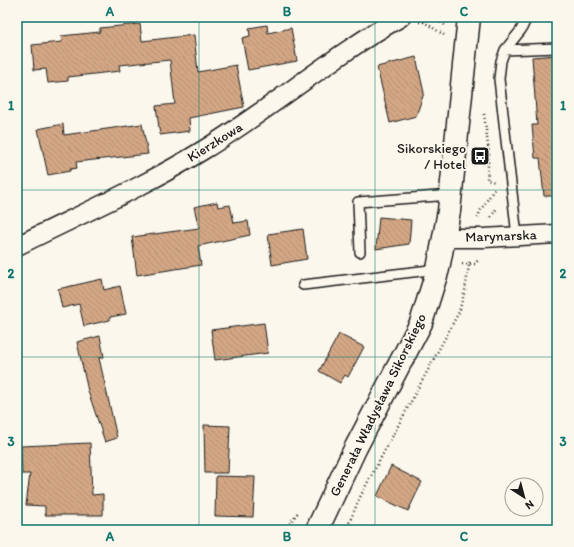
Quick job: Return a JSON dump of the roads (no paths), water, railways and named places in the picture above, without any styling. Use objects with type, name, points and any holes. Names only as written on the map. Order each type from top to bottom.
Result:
[{"type":"street","name":"Kierzkowa","points":[[17,246],[170,170],[205,150],[365,38],[400,17]]},
{"type":"street","name":"Generała Władysława Sikorskiego","points":[[317,530],[355,449],[421,323],[438,269],[445,238],[451,196],[469,17]]},
{"type":"street","name":"Marynarska","points":[[445,238],[484,238],[557,234]]},
{"type":"lane","points":[[517,236],[499,79],[501,61],[505,50],[521,30],[527,17]]},
{"type":"lane","points":[[505,50],[557,48]]},
{"type":"lane","points":[[360,252],[358,202],[451,196]]},
{"type":"lane","points":[[303,285],[438,269]]},
{"type":"place","name":"Sikorskiego / Hotel","points":[[480,156]]}]
